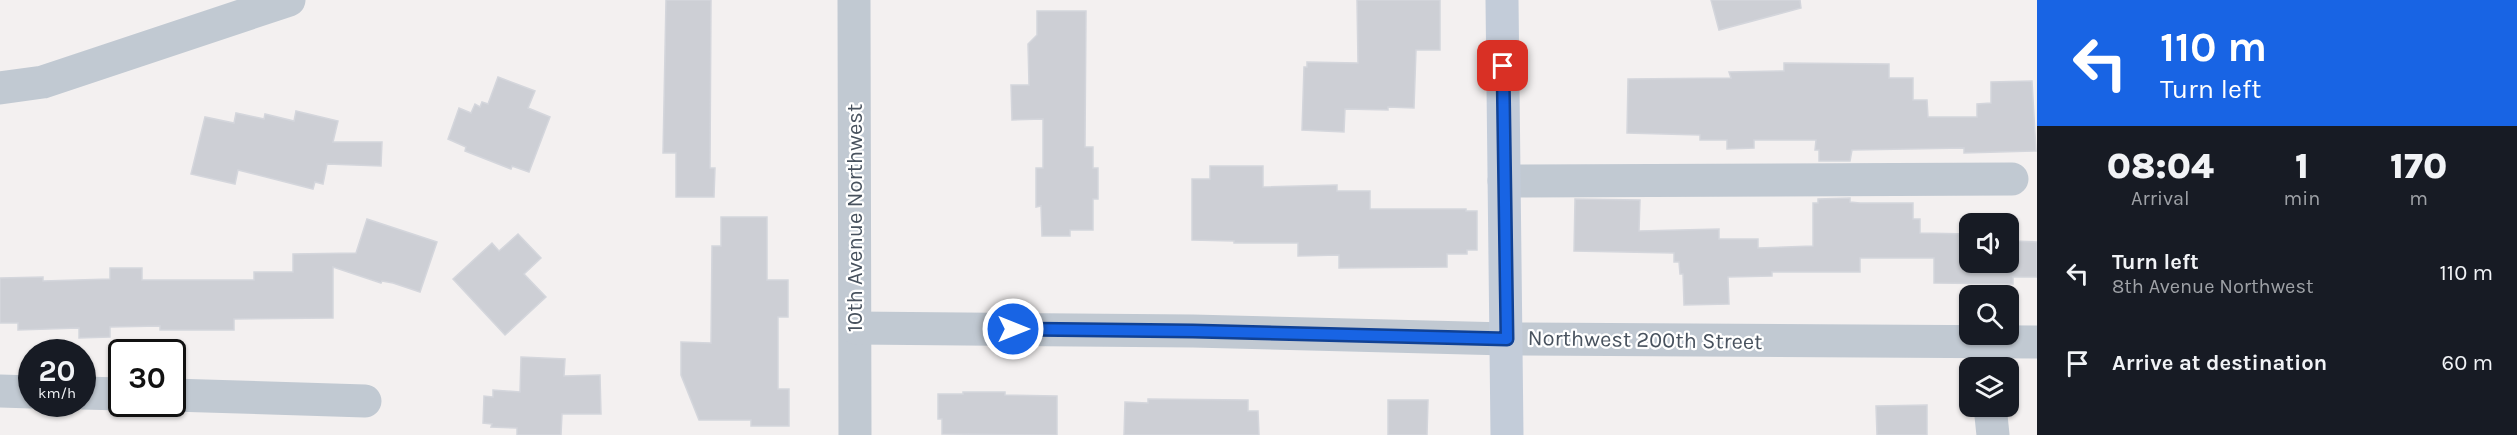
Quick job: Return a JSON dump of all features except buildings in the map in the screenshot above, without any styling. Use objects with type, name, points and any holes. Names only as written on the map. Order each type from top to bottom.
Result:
[{"type":"main road","points":[[1502,0],[1508,435]]},
{"type":"street","points":[[0,88],[43,82],[289,0]]},
{"type":"street","name":"10th Avenue Northwest","points":[[854,0],[855,435]]},
{"type":"street","points":[[1504,181],[2012,179]]},
{"type":"street","name":"Northwest 200th Street","points":[[856,328],[1205,331],[1985,355],[2037,342]]},
{"type":"street","points":[[0,391],[18,392]]},
{"type":"street","points":[[186,395],[365,401]]},
{"type":"street","points":[[1991,417],[1993,435]]},
{"type":"route","points":[[1013,329],[1507,339],[1503,66]]}]
